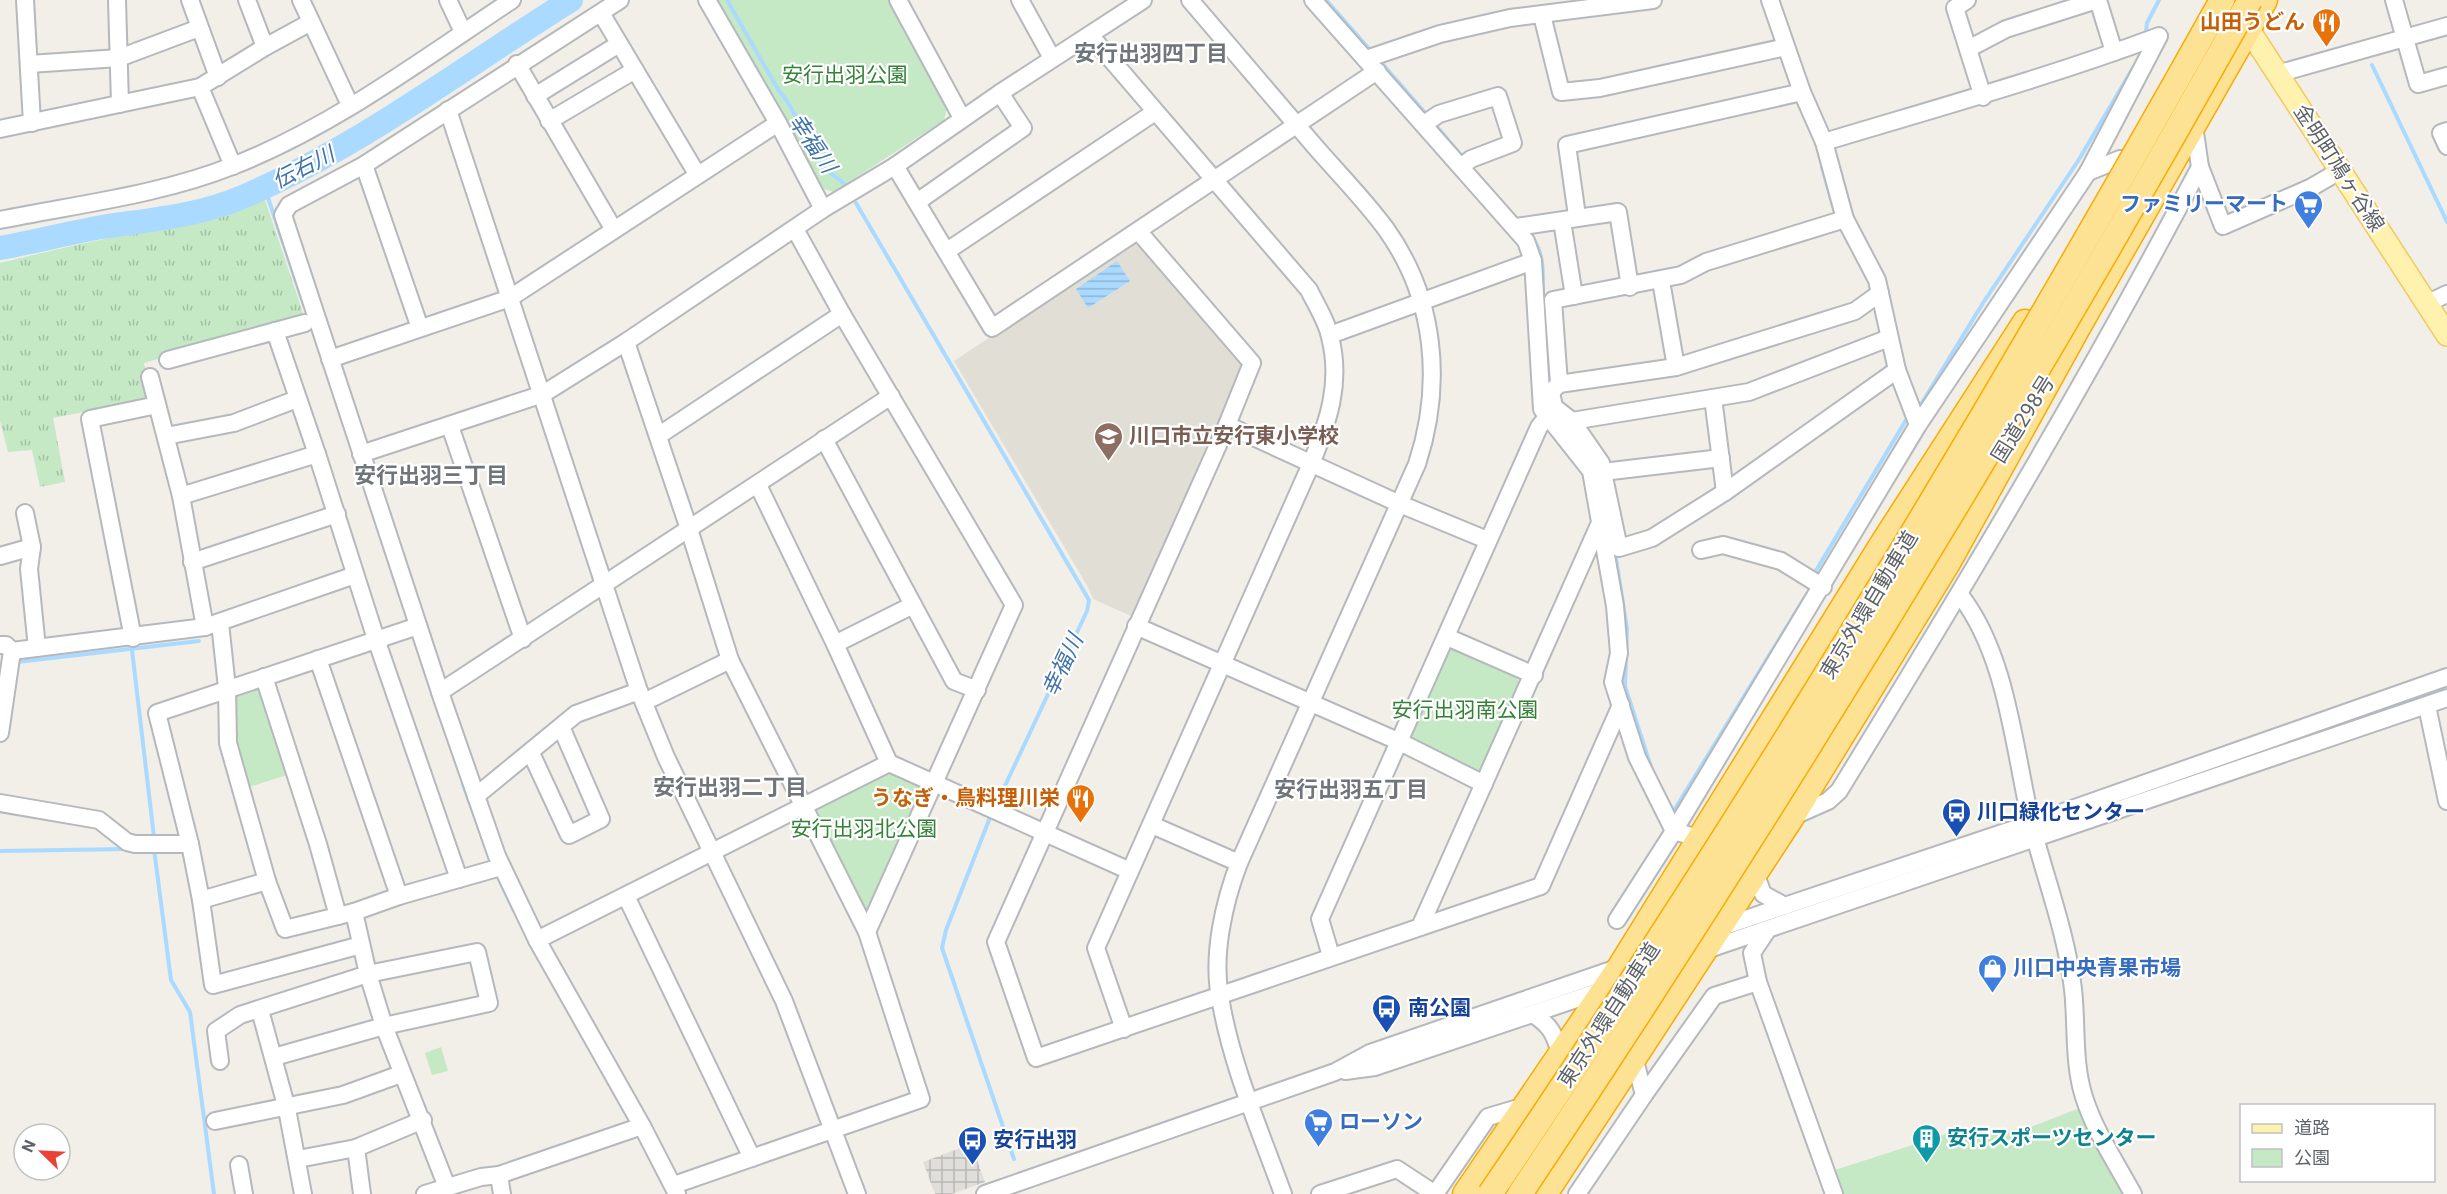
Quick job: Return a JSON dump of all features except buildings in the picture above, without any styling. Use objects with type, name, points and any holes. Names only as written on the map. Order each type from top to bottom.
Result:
[{"type":"highway","points":[[1728,810],[1848,617],[2025,322],[2210,0]]},
{"type":"highway","name":"東京外環自動車道","points":[[1490,1194],[1558,1094],[1830,669],[2032,332],[2222,0]]},
{"type":"highway","name":"東京外環自動車道","points":[[1520,1194],[1746,845],[1866,654],[2138,200],[2250,0]]},
{"type":"highway","name":"国道298号","points":[[1769,831],[2074,335],[2265,0]]},
{"type":"highway","points":[[1465,1194],[1619,968],[1882,544],[2025,322]]},
{"type":"highway","points":[[1545,1194],[1792,817],[1948,563],[2074,335]]},
{"type":"highway","points":[[1477,1194],[1547,1089]]},
{"type":"highway","points":[[1534,1194],[1592,1108]]},
{"type":"main road","name":"金明町鳩ヶ谷線","points":[[2230,0],[2447,335]]},
{"type":"street","points":[[25,0],[32,123]]},
{"type":"street","points":[[117,0],[120,104]]},
{"type":"street","points":[[190,0],[218,77]]},
{"type":"street","points":[[247,0],[264,47]]},
{"type":"street","points":[[301,0],[350,105]]},
{"type":"street","points":[[448,0],[463,32]]},
{"type":"street","points":[[0,220],[112,200],[181,183],[264,153],[350,105],[512,0]]},
{"type":"street","points":[[620,0],[364,165],[289,205],[283,215],[360,454],[501,867],[537,940],[675,1189],[752,1158],[921,1099],[867,932],[730,660],[689,528],[626,342]]},
{"type":"street","points":[[707,0],[778,123],[823,209]]},
{"type":"street","points":[[898,0],[962,118]]},
{"type":"street","points":[[1020,0],[1052,58]]},
{"type":"street","points":[[360,454],[543,394],[626,342],[823,209],[895,166],[962,118],[1143,0]]},
{"type":"street","points":[[1190,0],[1387,230],[1424,302],[1433,357],[1433,397],[1425,441],[1400,504],[1239,862],[1228,890],[1220,928],[1219,995],[1232,1048],[1282,1194]]},
{"type":"street","points":[[1316,0],[1526,241],[1533,261],[1542,409],[1547,417],[1567,426],[1601,463],[1619,548],[1652,538],[1725,492],[1897,370]]},
{"type":"street","points":[[895,166],[992,328],[1297,126],[1372,65],[1440,34],[1551,10],[1653,0]]},
{"type":"street","points":[[1770,0],[1802,92],[1824,142],[1845,219],[1877,280],[1897,370],[1918,425]]},
{"type":"street","points":[[1967,0],[1955,8],[1983,97]]},
{"type":"street","points":[[1968,49],[2006,29],[2098,0],[2114,52]]},
{"type":"street","points":[[2394,0],[2418,84],[2447,76]]},
{"type":"street","points":[[1551,10],[1561,92],[1600,88],[1786,47]]},
{"type":"street","points":[[602,13],[698,174]]},
{"type":"street","points":[[0,129],[200,87],[264,47],[311,22]]},
{"type":"street","points":[[2277,74],[2447,26]]},
{"type":"street","points":[[28,64],[119,58],[199,28]]},
{"type":"street","points":[[1090,35],[1309,290],[1330,335],[1335,366],[1330,417],[1311,464],[1096,948],[1124,1029]]},
{"type":"street","points":[[1617,920],[1823,587],[1918,425],[2088,172],[2159,36],[1983,97],[1824,142]]},
{"type":"street","points":[[535,96],[619,44]]},
{"type":"street","points":[[518,64],[614,230]]},
{"type":"street","points":[[549,121],[635,70]]},
{"type":"street","points":[[200,87],[233,166]]},
{"type":"street","points":[[1574,296],[1567,145],[1802,92]]},
{"type":"street","points":[[917,202],[1023,128],[1000,93]]},
{"type":"street","points":[[1424,124],[1439,114],[1498,96],[1513,143],[1471,159],[1461,167]]},
{"type":"street","points":[[448,110],[642,697],[666,757],[784,1002],[857,1194]]},
{"type":"street","points":[[947,250],[1155,112]]},
{"type":"street","points":[[330,359],[510,298],[778,123]]},
{"type":"street","points":[[2194,126],[2200,167],[2223,226],[2312,187],[2341,170]]},
{"type":"street","points":[[2447,131],[2441,133],[2447,146]]},
{"type":"street","points":[[2088,172],[2120,159]]},
{"type":"street","points":[[364,165],[420,328]]},
{"type":"street","points":[[1792,817],[1828,801],[1839,791],[1960,595],[2061,422],[2200,167]]},
{"type":"street","points":[[1516,227],[1618,212],[1630,287]]},
{"type":"street","points":[[1559,384],[1553,300],[1630,287],[1681,275],[1706,262],[1845,219]]},
{"type":"street","points":[[795,228],[842,314],[1014,605],[867,932]]},
{"type":"street","points":[[1139,232],[1252,363],[1227,425],[996,942],[1036,1058],[1541,886],[1621,705]]},
{"type":"street","points":[[1330,335],[1533,261]]},
{"type":"street","points":[[1661,280],[1676,368]]},
{"type":"street","points":[[1701,839],[1674,831],[1637,757],[1613,682],[1619,653],[1615,606],[1591,471],[1554,407],[1551,392],[1559,384],[1676,368],[1855,311],[1880,293]]},
{"type":"street","points":[[2426,304],[2447,294]]},
{"type":"street","points":[[658,436],[842,314]]},
{"type":"street","points":[[168,360],[305,323]]},
{"type":"street","points":[[275,331],[337,514],[376,639],[459,879]]},
{"type":"street","points":[[1567,426],[1749,392],[1889,338]]},
{"type":"street","points":[[150,377],[181,496],[192,562],[213,625],[227,688],[228,743],[267,881],[285,929],[346,914],[399,896],[501,867]]},
{"type":"street","points":[[440,692],[891,396]]},
{"type":"street","points":[[1713,398],[1725,492]]},
{"type":"street","points":[[166,436],[234,423],[297,399]]},
{"type":"street","points":[[133,638],[90,419],[157,405]]},
{"type":"street","points":[[1331,956],[1320,919],[1447,637],[1487,540],[1539,427],[1547,417]]},
{"type":"street","points":[[1227,425],[1400,504],[1487,540]]},
{"type":"street","points":[[450,426],[523,639]]},
{"type":"street","points":[[824,440],[954,681],[976,690]]},
{"type":"street","points":[[181,496],[317,454]]},
{"type":"street","points":[[1603,472],[1721,458]]},
{"type":"street","points":[[758,485],[835,644],[889,763],[1130,870]]},
{"type":"street","points":[[25,513],[32,547],[29,569],[37,648]]},
{"type":"street","points":[[192,562],[337,514]]},
{"type":"street","points":[[1420,927],[1599,525]]},
{"type":"street","points":[[1701,550],[1723,545],[1781,561],[1823,587]]},
{"type":"street","points":[[0,556],[32,547]]},
{"type":"street","points":[[0,732],[6,648],[37,648],[133,638],[213,625],[356,575]]},
{"type":"street","points":[[1960,595],[1971,609],[1986,639],[2000,682],[2034,830],[2063,931],[2073,990],[2078,1065],[2083,1096],[2095,1128],[2133,1194]]},
{"type":"street","points":[[835,644],[913,605]]},
{"type":"street","points":[[361,945],[213,985],[201,900],[190,844],[157,713],[418,626]]},
{"type":"street","points":[[1136,626],[1400,742],[1484,784]]},
{"type":"street","points":[[1447,637],[1534,675]]},
{"type":"street","points":[[318,659],[399,896]]},
{"type":"street","points":[[476,796],[562,729],[576,714],[642,697],[730,660]]},
{"type":"street","points":[[264,677],[318,844],[361,945],[384,1026],[401,1074],[459,1188]]},
{"type":"street","points":[[1335,1072],[1375,1067],[1603,990],[1704,951],[1766,932],[2447,677]]},
{"type":"street","points":[[985,1194],[1335,1072],[1370,1053],[1619,968],[1719,928],[2447,698]]},
{"type":"street","points":[[2427,706],[2447,801]]},
{"type":"street","points":[[531,753],[569,835],[601,819],[562,729]]},
{"type":"street","points":[[537,940],[889,763]]},
{"type":"street","points":[[0,803],[99,819],[127,842],[135,844],[190,844]]},
{"type":"street","points":[[1152,825],[1239,862]]},
{"type":"street","points":[[1758,867],[1757,878],[1763,894],[1785,906]]},
{"type":"street","points":[[201,900],[267,881]]},
{"type":"street","points":[[626,896],[752,1158]]},
{"type":"street","points":[[1766,932],[1752,953],[1758,982],[1834,1194]]},
{"type":"street","points":[[220,1061],[216,1031],[240,1015],[368,974],[477,952],[489,1003],[384,1026],[274,1057]]},
{"type":"street","points":[[1577,1194],[1714,996],[1758,982]]},
{"type":"street","points":[[260,1010],[287,1109],[303,1194]]},
{"type":"street","points":[[1533,1014],[1547,1023],[1555,1035],[1560,1054]]},
{"type":"street","points":[[1634,1057],[1644,1095]]},
{"type":"street","points":[[215,1121],[287,1109],[344,1095],[401,1074]]},
{"type":"street","points":[[1320,1194],[1397,1169],[1435,1194],[1488,1117],[1525,1106]]},
{"type":"street","points":[[298,1159],[356,1148],[423,1120]]},
{"type":"street","points":[[425,1194],[459,1188],[642,1126]]},
{"type":"street","points":[[356,1148],[362,1194]]},
{"type":"street","points":[[239,1165],[244,1194]]},
{"type":"street","points":[[499,1175],[502,1194]]},
{"type":"shaded area","name":"川口市立安行東小学校","points":[[1132,243],[1141,245],[1242,358],[1243,371],[1131,616],[1093,599],[954,361]]},
{"type":"shaded area","points":[[971,1144],[985,1182],[952,1194],[935,1194],[923,1162]]},
{"type":"green space","name":"安行出羽公園","points":[[714,0],[889,0],[947,108],[944,120],[834,192],[824,189]]},
{"type":"green space","points":[[264,197],[304,316],[144,363],[151,399],[53,418],[65,482],[40,487],[32,450],[8,452],[0,421],[0,263],[85,243],[202,220],[232,211]]},
{"type":"green space","name":"安行出羽南公園","points":[[1454,647],[1516,675],[1520,685],[1484,768],[1474,771],[1414,744],[1410,734],[1445,651]]},
{"type":"green space","points":[[260,687],[287,775],[249,787],[234,733],[233,696]]},
{"type":"green space","name":"安行出羽北公園","points":[[883,773],[897,774],[919,784],[923,794],[870,910],[860,911],[814,817],[817,807]]},
{"type":"green space","points":[[441,1047],[448,1071],[432,1075],[425,1053]]},
{"type":"green space","points":[[2080,1108],[2127,1194],[1843,1194],[1835,1170],[1959,1130],[1962,1136],[2031,1127]]},
{"type":"water","points":[[1117,261],[1130,281],[1088,308],[1076,289]]},
{"type":"waterway","name":"伝右川","points":[[0,248],[102,227],[190,213],[240,198],[327,156],[409,106],[571,0]]},
{"type":"waterway","name":"幸福川","points":[[727,0],[791,108],[812,149],[827,170],[848,188]]},
{"type":"waterway","points":[[1326,0],[1371,51]]},
{"type":"waterway","points":[[2146,31],[2147,23],[2159,0]]},
{"type":"waterway","points":[[1378,59],[1428,116]]},
{"type":"waterway","points":[[2372,65],[2447,222]]},
{"type":"waterway","points":[[1920,406],[1983,303],[2078,161],[2133,68]]},
{"type":"waterway","points":[[1433,122],[1465,160]]},
{"type":"waterway","points":[[1822,167],[1833,206]]},
{"type":"waterway","points":[[264,186],[304,305]]},
{"type":"waterway","name":"幸福川","points":[[856,203],[1089,600],[1087,611],[996,805]]},
{"type":"waterway","points":[[1533,238],[1541,257],[1543,291]]},
{"type":"waterway","points":[[1814,574],[1909,415]]},
{"type":"waterway","points":[[1615,552],[1627,629],[1625,686],[1651,767]]},
{"type":"waterway","points":[[1671,809],[1673,812],[1807,594]]},
{"type":"waterway","points":[[17,662],[199,641]]},
{"type":"waterway","points":[[132,650],[154,837]]},
{"type":"waterway","points":[[463,784],[489,856]]},
{"type":"waterway","name":"幸福川","points":[[991,815],[946,930],[942,948],[1014,1159]]},
{"type":"waterway","points":[[0,851],[128,849]]},
{"type":"waterway","points":[[154,849],[171,980],[190,1012],[214,1194]]},
{"type":"waterway","points":[[498,877],[514,911]]},
{"type":"place","name":"山田うどん","points":[[2326,48]]},
{"type":"place","name":"ファミリーマート","points":[[2309,230]]},
{"type":"place","name":"川口市立安行東小学校","points":[[1108,462]]},
{"type":"place","name":"うなぎ・鳥料理川栄","points":[[1081,824]]},
{"type":"place","name":"川口緑化センター","points":[[1956,838]]},
{"type":"place","name":"川口中央青果市場","points":[[1992,994]]},
{"type":"place","name":"南公園","points":[[1387,1034]]},
{"type":"place","name":"ローソン","points":[[1318,1148]]},
{"type":"place","name":"安行スポーツセンター","points":[[1926,1164]]},
{"type":"place","name":"安行出羽","points":[[972,1166]]},
{"type":"district","name":"安行出羽四丁目","points":[[1151,53]]},
{"type":"district","name":"安行出羽三丁目","points":[[431,475]]},
{"type":"district","name":"安行出羽二丁目","points":[[730,787]]},
{"type":"district","name":"安行出羽五丁目","points":[[1351,789]]}]
